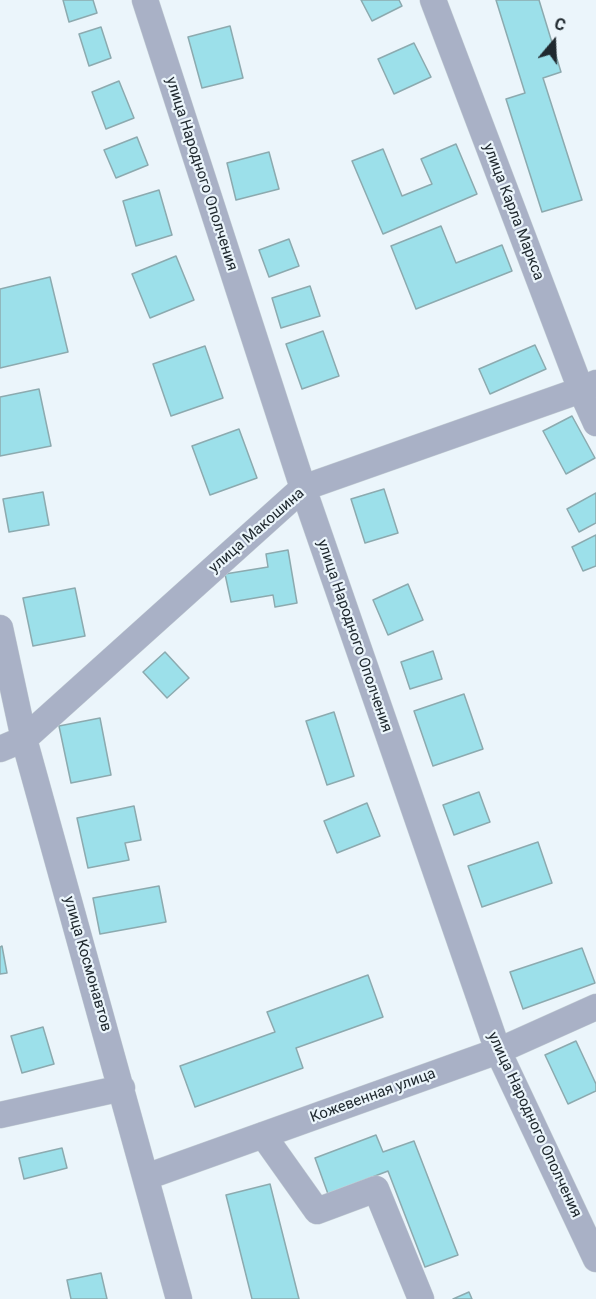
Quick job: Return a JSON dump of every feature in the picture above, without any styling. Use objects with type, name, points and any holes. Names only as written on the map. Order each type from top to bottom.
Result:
[{"type":"street","name":"улица Народного Ополчения","points":[[145,0],[303,488],[498,1051],[596,1259]]},
{"type":"street","name":"улица Карла Маркса","points":[[433,0],[588,386],[596,423]]},
{"type":"street","name":"улица Макошина","points":[[0,749],[24,739],[303,488],[588,386]]},
{"type":"street","name":"улица Космонавтов","points":[[0,628],[24,739],[179,1299]]},
{"type":"street","name":"Кожевенная улица","points":[[146,1177],[498,1051],[596,1007]]},
{"type":"street","points":[[0,1115],[122,1088]]},
{"type":"street","points":[[262,1136],[317,1211],[376,1189],[421,1299]]},
{"type":"building","points":[[63,0],[93,0],[97,13],[69,22]]},
{"type":"building","points":[[361,0],[399,0],[402,6],[372,21]]},
{"type":"building","points":[[496,0],[539,0],[561,72],[543,78],[582,200],[542,212],[506,99],[525,93]]},
{"type":"building","points":[[230,26],[243,78],[202,88],[188,37]]},
{"type":"building","points":[[101,27],[111,58],[89,66],[79,34]]},
{"type":"building","points":[[414,43],[431,77],[394,94],[378,59]]},
{"type":"building","points":[[119,81],[134,118],[106,129],[92,92]]},
{"type":"building","points":[[137,137],[148,165],[116,178],[104,150]]},
{"type":"building","points":[[456,144],[477,194],[383,234],[352,161],[383,149],[402,196],[432,184],[421,159]]},
{"type":"building","points":[[269,152],[279,189],[236,200],[227,163]]},
{"type":"building","points":[[159,190],[172,235],[136,246],[123,201]]},
{"type":"building","points":[[441,226],[456,263],[502,245],[512,271],[416,309],[391,246]]},
{"type":"building","points":[[289,239],[299,266],[269,277],[259,250]]},
{"type":"building","points":[[176,256],[194,300],[150,318],[132,274]]},
{"type":"building","points":[[50,277],[68,352],[0,368],[0,289]]},
{"type":"building","points":[[310,286],[320,316],[281,328],[272,298]]},
{"type":"building","points":[[323,331],[339,376],[302,389],[286,344]]},
{"type":"building","points":[[535,345],[546,369],[490,394],[479,369]]},
{"type":"building","points":[[205,346],[223,398],[171,416],[153,364]]},
{"type":"building","points":[[39,389],[51,446],[0,456],[0,397]]},
{"type":"building","points":[[572,416],[595,458],[566,474],[543,431]]},
{"type":"building","points":[[239,429],[257,478],[210,495],[192,446]]},
{"type":"building","points":[[384,489],[398,533],[365,543],[351,499]]},
{"type":"building","points":[[43,492],[49,525],[9,532],[3,499]]},
{"type":"building","points":[[596,493],[596,523],[579,532],[567,509]]},
{"type":"building","points":[[596,535],[596,566],[583,571],[572,547]]},
{"type":"building","points":[[288,550],[297,603],[275,607],[273,595],[231,602],[225,574],[268,567],[266,554]]},
{"type":"building","points":[[408,584],[423,620],[388,635],[373,600]]},
{"type":"building","points":[[75,588],[85,636],[33,646],[23,598]]},
{"type":"building","points":[[433,651],[442,679],[410,689],[401,662]]},
{"type":"building","points":[[165,652],[189,678],[167,698],[143,672]]},
{"type":"building","points":[[464,694],[483,749],[433,766],[414,711]]},
{"type":"building","points":[[334,712],[354,776],[327,785],[306,721]]},
{"type":"building","points":[[100,718],[111,775],[71,783],[59,726]]},
{"type":"building","points":[[479,792],[490,822],[454,835],[443,805]]},
{"type":"building","points":[[367,803],[380,836],[337,853],[324,821]]},
{"type":"building","points":[[134,806],[141,840],[125,843],[129,860],[88,868],[77,818]]},
{"type":"building","points":[[538,842],[552,883],[482,907],[468,866]]},
{"type":"building","points":[[159,886],[166,922],[100,934],[93,898]]},
{"type":"building","points":[[2,946],[7,973],[0,974],[0,947]]},
{"type":"building","points":[[582,948],[595,983],[523,1009],[510,972]]},
{"type":"building","points":[[368,975],[383,1017],[296,1048],[303,1068],[195,1107],[180,1066],[275,1032],[267,1012]]},
{"type":"building","points":[[43,1027],[54,1064],[22,1073],[11,1036]]},
{"type":"building","points":[[576,1041],[596,1084],[596,1091],[568,1104],[545,1055]]},
{"type":"building","points":[[376,1135],[383,1152],[414,1141],[458,1255],[425,1267],[388,1171],[328,1194],[315,1158]]},
{"type":"building","points":[[62,1148],[67,1168],[24,1179],[19,1158]]},
{"type":"building","points":[[270,1184],[299,1299],[252,1299],[226,1195]]},
{"type":"building","points":[[101,1273],[107,1299],[71,1299],[67,1280]]},
{"type":"building","points":[[469,1292],[472,1299],[453,1299]]}]
